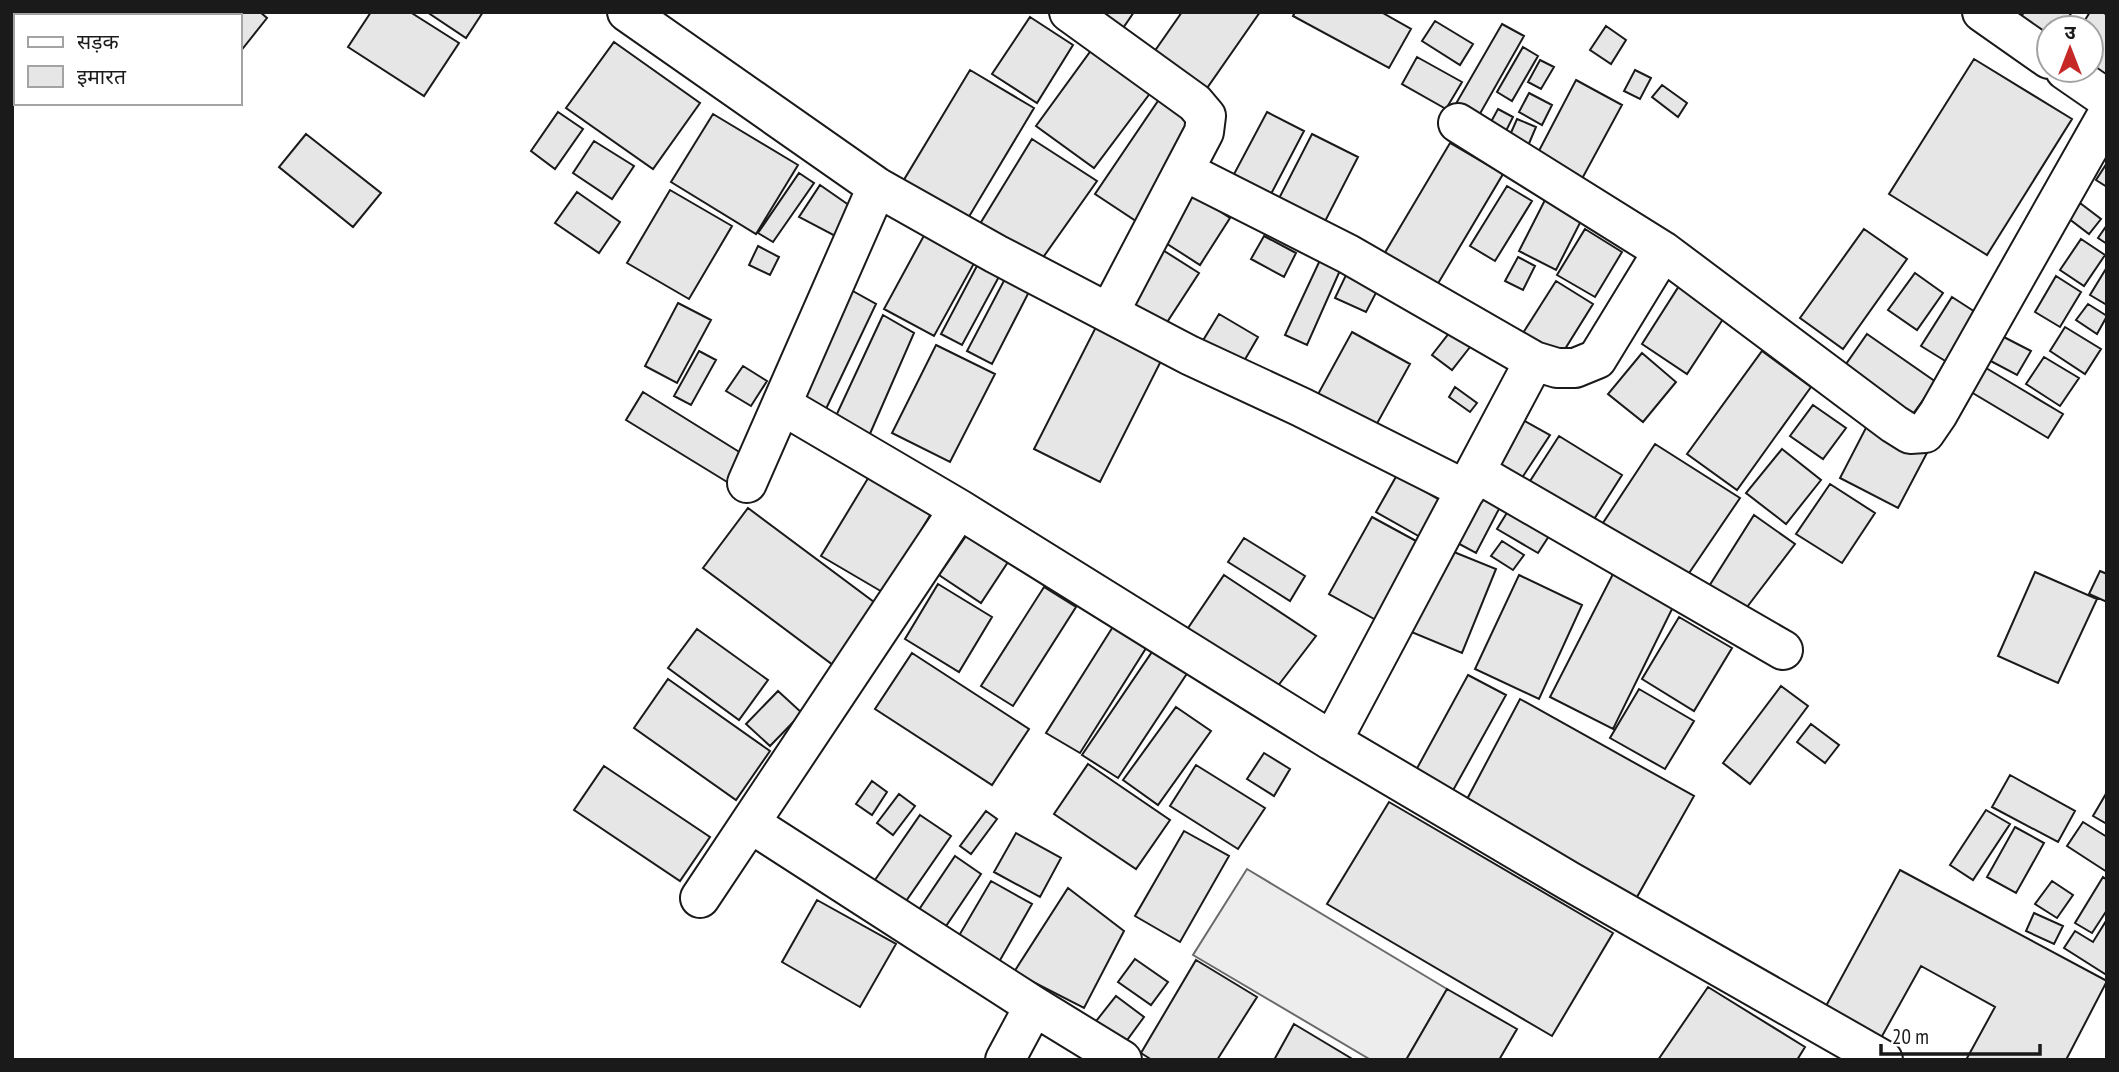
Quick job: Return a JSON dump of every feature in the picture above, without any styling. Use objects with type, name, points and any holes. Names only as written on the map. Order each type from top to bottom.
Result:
[{"type":"street","points":[[627,12],[877,187],[996,254],[1189,355],[1470,481],[1783,650]]},
{"type":"street","points":[[1069,12],[1195,103],[1206,116],[1205,132],[1109,313]]},
{"type":"street","points":[[1982,12],[2035,49]]},
{"type":"street","points":[[2085,84],[2107,99]]},
{"type":"street","points":[[1458,123],[1662,251],[1910,434],[1924,433],[1938,414],[2107,115]]},
{"type":"street","points":[[1184,171],[1348,254],[1534,361],[1557,368],[1575,368],[1597,359],[1662,251]]},
{"type":"street","points":[[747,483],[877,187]]},
{"type":"street","points":[[1332,741],[1534,361]]},
{"type":"street","points":[[782,405],[958,509],[1332,741],[1569,881],[1883,1060]]},
{"type":"street","points":[[700,898],[958,509]]},
{"type":"street","points":[[750,823],[1122,1060]]},
{"type":"street","points":[[1005,1060],[1034,1006]]},
{"type":"shaded area","points":[[1247,869],[1447,989],[1406,1060],[1371,1060],[1193,955]]},
{"type":"building","points":[[134,12],[260,12],[267,18],[242,49],[242,14]]},
{"type":"building","points":[[371,12],[410,12],[459,43],[424,96],[348,47]]},
{"type":"building","points":[[427,12],[483,12],[466,38]]},
{"type":"building","points":[[1094,12],[1134,12],[1121,31]]},
{"type":"building","points":[[1182,12],[1260,12],[1198,101],[1145,65]]},
{"type":"building","points":[[1295,12],[1381,12],[1411,29],[1389,68],[1293,16]]},
{"type":"building","points":[[2024,12],[2072,12],[2035,14],[2035,26],[2021,17]]},
{"type":"building","points":[[2102,12],[2107,15],[2107,77],[2105,14],[2089,14]]},
{"type":"building","points":[[1030,17],[1073,45],[1037,103],[992,74]]},
{"type":"building","points":[[1435,21],[1473,44],[1460,65],[1422,41]]},
{"type":"building","points":[[1502,24],[1524,36],[1473,126],[1450,114]]},
{"type":"building","points":[[1606,26],[1626,40],[1611,64],[1590,50]]},
{"type":"building","points":[[614,42],[700,103],[653,169],[566,108]]},
{"type":"building","points":[[1095,45],[1154,88],[1094,168],[1036,126]]},
{"type":"building","points":[[1523,47],[1538,56],[1512,101],[1497,92]]},
{"type":"building","points":[[1417,57],[1462,82],[1446,109],[1402,84]]},
{"type":"building","points":[[1974,59],[2072,119],[1987,255],[1889,194]]},
{"type":"building","points":[[1540,60],[1554,67],[1541,89],[1528,82]]},
{"type":"building","points":[[970,70],[1034,108],[967,220],[902,183]]},
{"type":"building","points":[[1635,70],[1651,78],[1640,99],[1624,91]]},
{"type":"building","points":[[1576,80],[1622,105],[1577,188],[1532,164]]},
{"type":"building","points":[[1662,85],[1687,103],[1678,117],[1652,97]]},
{"type":"building","points":[[1529,93],[1552,105],[1542,125],[1519,112]]},
{"type":"building","points":[[1162,95],[1198,123],[1145,227],[1095,194]]},
{"type":"building","points":[[1498,109],[1513,117],[1503,137],[1487,129]]},
{"type":"building","points":[[558,112],[583,129],[555,169],[531,151]]},
{"type":"building","points":[[1267,112],[1304,131],[1270,196],[1233,176]]},
{"type":"building","points":[[713,114],[798,165],[756,234],[671,182]]},
{"type":"building","points":[[1517,119],[1536,127],[1525,153],[1506,144]]},
{"type":"building","points":[[306,134],[381,193],[353,227],[279,167]]},
{"type":"building","points":[[1312,134],[1358,157],[1317,237],[1271,214]]},
{"type":"building","points":[[1032,139],[1097,181],[1037,266],[975,232]]},
{"type":"building","points":[[594,141],[634,166],[612,199],[573,173]]},
{"type":"building","points":[[1450,143],[1503,174],[1430,297],[1377,266]]},
{"type":"building","points":[[2107,163],[2107,187],[2096,180]]},
{"type":"building","points":[[799,173],[814,183],[773,242],[758,233]]},
{"type":"building","points":[[820,185],[856,210],[839,238],[799,217]]},
{"type":"building","points":[[1507,186],[1532,201],[1495,261],[1470,246]]},
{"type":"building","points":[[670,190],[732,226],[689,299],[627,263]]},
{"type":"building","points":[[577,192],[620,222],[599,253],[555,223]]},
{"type":"building","points":[[1192,193],[1230,218],[1200,265],[1161,240]]},
{"type":"building","points":[[1547,196],[1584,215],[1556,270],[1519,251]]},
{"type":"building","points":[[2080,203],[2101,219],[2089,234],[2068,218]]},
{"type":"building","points":[[2107,225],[2107,244],[2098,238]]},
{"type":"building","points":[[1585,229],[1622,252],[1595,297],[1557,275]]},
{"type":"building","points":[[1864,229],[1907,259],[1843,349],[1800,318]]},
{"type":"building","points":[[927,230],[977,258],[934,336],[884,309]]},
{"type":"building","points":[[1264,236],[1296,253],[1284,277],[1251,259]]},
{"type":"building","points":[[2081,239],[2105,255],[2084,286],[2060,270]]},
{"type":"building","points":[[758,246],[779,257],[770,275],[749,265]]},
{"type":"building","points":[[1158,247],[1199,273],[1160,333],[1119,306]]},
{"type":"building","points":[[1518,257],[1535,266],[1523,290],[1505,281]]},
{"type":"building","points":[[1321,258],[1342,266],[1307,345],[1285,335]]},
{"type":"building","points":[[979,262],[1001,273],[962,345],[941,334]]},
{"type":"building","points":[[2107,267],[2107,305],[2090,295]]},
{"type":"building","points":[[1008,273],[1032,286],[992,364],[967,351]]},
{"type":"building","points":[[1347,273],[1378,289],[1366,312],[1335,298]]},
{"type":"building","points":[[1915,273],[1943,293],[1917,330],[1888,310]]},
{"type":"building","points":[[2056,276],[2081,292],[2060,327],[2035,312]]},
{"type":"building","points":[[1556,281],[1593,304],[1560,357],[1523,333]]},
{"type":"building","points":[[842,285],[876,304],[824,413],[795,397]]},
{"type":"building","points":[[1679,286],[1725,316],[1687,374],[1642,344]]},
{"type":"building","points":[[1952,297],[1986,319],[1955,367],[1921,346]]},
{"type":"building","points":[[678,303],[711,320],[677,383],[645,366]]},
{"type":"building","points":[[2088,304],[2107,316],[2097,334],[2076,320]]},
{"type":"building","points":[[1219,314],[1258,337],[1236,375],[1196,352]]},
{"type":"building","points":[[883,315],[914,333],[869,436],[835,418]]},
{"type":"building","points":[[1098,323],[1163,357],[1100,482],[1034,449]]},
{"type":"building","points":[[2065,327],[2101,349],[2085,374],[2050,351]]},
{"type":"building","points":[[1352,332],[1410,364],[1369,438],[1311,407]]},
{"type":"building","points":[[1450,332],[1470,347],[1452,370],[1432,355]]},
{"type":"building","points":[[1867,334],[1936,382],[1905,425],[1837,377]]},
{"type":"building","points":[[1998,334],[2031,351],[2017,375],[1985,358]]},
{"type":"building","points":[[936,345],[995,374],[950,462],[892,433]]},
{"type":"building","points":[[699,351],[716,360],[691,405],[674,396]]},
{"type":"building","points":[[1762,351],[1811,387],[1737,490],[1687,454]]},
{"type":"building","points":[[1642,353],[1676,382],[1643,422],[1608,394]]},
{"type":"building","points":[[2044,357],[2079,378],[2060,406],[2026,384]]},
{"type":"building","points":[[1981,365],[2063,414],[2048,438],[1966,389]]},
{"type":"building","points":[[743,366],[767,381],[751,406],[726,391]]},
{"type":"building","points":[[1455,387],[1477,403],[1470,412],[1449,397]]},
{"type":"building","points":[[643,392],[749,458],[732,485],[626,420]]},
{"type":"building","points":[[1813,405],[1846,428],[1823,459],[1790,436]]},
{"type":"building","points":[[1521,419],[1550,435],[1516,487],[1491,472]]},
{"type":"building","points":[[1870,420],[1928,451],[1898,508],[1840,478]]},
{"type":"building","points":[[1559,436],[1622,475],[1584,535],[1521,495]]},
{"type":"building","points":[[1655,444],[1740,498],[1683,582],[1597,532]]},
{"type":"building","points":[[1782,449],[1821,480],[1786,524],[1746,493]]},
{"type":"building","points":[[873,470],[935,507],[884,593],[821,556]]},
{"type":"building","points":[[1397,475],[1443,502],[1422,538],[1376,512]]},
{"type":"building","points":[[1830,484],[1875,513],[1842,563],[1796,534]]},
{"type":"building","points":[[1475,493],[1500,507],[1476,553],[1450,539]]},
{"type":"building","points":[[748,508],[878,605],[833,665],[703,568]]},
{"type":"building","points":[[1508,511],[1549,536],[1538,553],[1497,529]]},
{"type":"building","points":[[1754,515],[1795,544],[1741,615],[1706,591]]},
{"type":"building","points":[[1372,517],[1429,548],[1385,625],[1329,594]]},
{"type":"building","points":[[966,536],[1008,562],[981,603],[939,575]]},
{"type":"building","points":[[1244,538],[1305,576],[1290,601],[1228,562]]},
{"type":"building","points":[[1502,541],[1524,555],[1513,570],[1491,556]]},
{"type":"building","points":[[1444,548],[1496,569],[1462,653],[1409,631]]},
{"type":"building","points":[[2100,571],[2107,574],[2107,602],[2089,594]]},
{"type":"building","points":[[1614,572],[1675,603],[1613,729],[1550,697]]},
{"type":"building","points":[[2035,572],[2097,599],[2058,683],[1998,656]]},
{"type":"building","points":[[1224,575],[1316,636],[1274,691],[1184,634]]},
{"type":"building","points":[[1519,575],[1582,605],[1539,699],[1475,669]]},
{"type":"building","points":[[938,584],[992,617],[959,672],[905,639]]},
{"type":"building","points":[[1044,587],[1076,607],[1013,706],[981,686]]},
{"type":"building","points":[[1679,617],[1732,648],[1694,711],[1642,679]]},
{"type":"building","points":[[1114,625],[1148,645],[1080,753],[1046,733]]},
{"type":"building","points":[[697,629],[768,680],[739,720],[668,668]]},
{"type":"building","points":[[1154,649],[1188,672],[1118,778],[1082,755]]},
{"type":"building","points":[[912,653],[1029,729],[992,785],[875,709]]},
{"type":"building","points":[[1468,675],[1506,695],[1446,803],[1409,783]]},
{"type":"building","points":[[668,679],[770,751],[736,800],[634,728]]},
{"type":"building","points":[[1781,686],[1808,706],[1750,784],[1723,763]]},
{"type":"building","points":[[1639,689],[1694,721],[1665,769],[1610,738]]},
{"type":"building","points":[[778,691],[802,713],[770,746],[746,724]]},
{"type":"building","points":[[1520,699],[1694,796],[1633,904],[1465,803]]},
{"type":"building","points":[[1176,707],[1211,731],[1158,805],[1123,780]]},
{"type":"building","points":[[1811,724],[1839,745],[1825,763],[1797,742]]},
{"type":"building","points":[[1264,753],[1290,769],[1274,796],[1247,779]]},
{"type":"building","points":[[1088,764],[1170,820],[1136,869],[1054,814]]},
{"type":"building","points":[[1196,765],[1265,808],[1238,849],[1170,806]]},
{"type":"building","points":[[604,766],[710,837],[680,881],[574,810]]},
{"type":"building","points":[[2010,775],[2075,811],[2058,842],[1992,807]]},
{"type":"building","points":[[872,781],[887,792],[872,815],[856,804]]},
{"type":"building","points":[[2107,792],[2107,824],[2093,816]]},
{"type":"building","points":[[899,794],[915,806],[893,835],[877,823]]},
{"type":"building","points":[[1389,802],[1613,933],[1552,1036],[1327,904]]},
{"type":"building","points":[[1986,810],[2010,824],[1973,880],[1950,865]]},
{"type":"building","points":[[986,811],[997,819],[971,854],[960,846]]},
{"type":"building","points":[[920,815],[951,836],[906,901],[875,880]]},
{"type":"building","points":[[2083,822],[2107,837],[2107,872],[2067,846]]},
{"type":"building","points":[[2015,827],[2044,843],[2016,893],[1987,877]]},
{"type":"building","points":[[1184,831],[1229,856],[1180,942],[1135,916]]},
{"type":"building","points":[[1016,833],[1061,858],[1040,897],[994,872]]},
{"type":"building","points":[[955,856],[981,874],[938,938],[912,920]]},
{"type":"building","points":[[1900,870],[2107,981],[2066,1060],[1966,1060],[1995,1007],[1921,966],[1876,1047],[1820,1017]]},
{"type":"building","points":[[2103,877],[2107,880],[2107,910],[2092,933],[2075,923]]},
{"type":"building","points":[[991,881],[1032,904],[999,962],[957,939]]},
{"type":"building","points":[[2052,881],[2073,895],[2057,918],[2035,904]]},
{"type":"building","points":[[1068,888],[1124,931],[1084,1008],[1014,972]]},
{"type":"building","points":[[817,900],[896,944],[860,1007],[782,962]]},
{"type":"building","points":[[2034,913],[2063,926],[2054,944],[2026,931]]},
{"type":"building","points":[[2106,921],[2105,974],[2064,948],[2075,931],[2093,942]]},
{"type":"building","points":[[1135,959],[1168,982],[1151,1005],[1118,982]]},
{"type":"building","points":[[1196,960],[1257,997],[1217,1060],[1152,1060],[1141,1053]]},
{"type":"building","points":[[1708,987],[1805,1047],[1797,1060],[1658,1060]]},
{"type":"building","points":[[1447,989],[1517,1029],[1499,1060],[1406,1060]]},
{"type":"building","points":[[1116,996],[1144,1017],[1122,1047],[1093,1025]]},
{"type":"building","points":[[1294,1024],[1354,1060],[1274,1060]]}]
